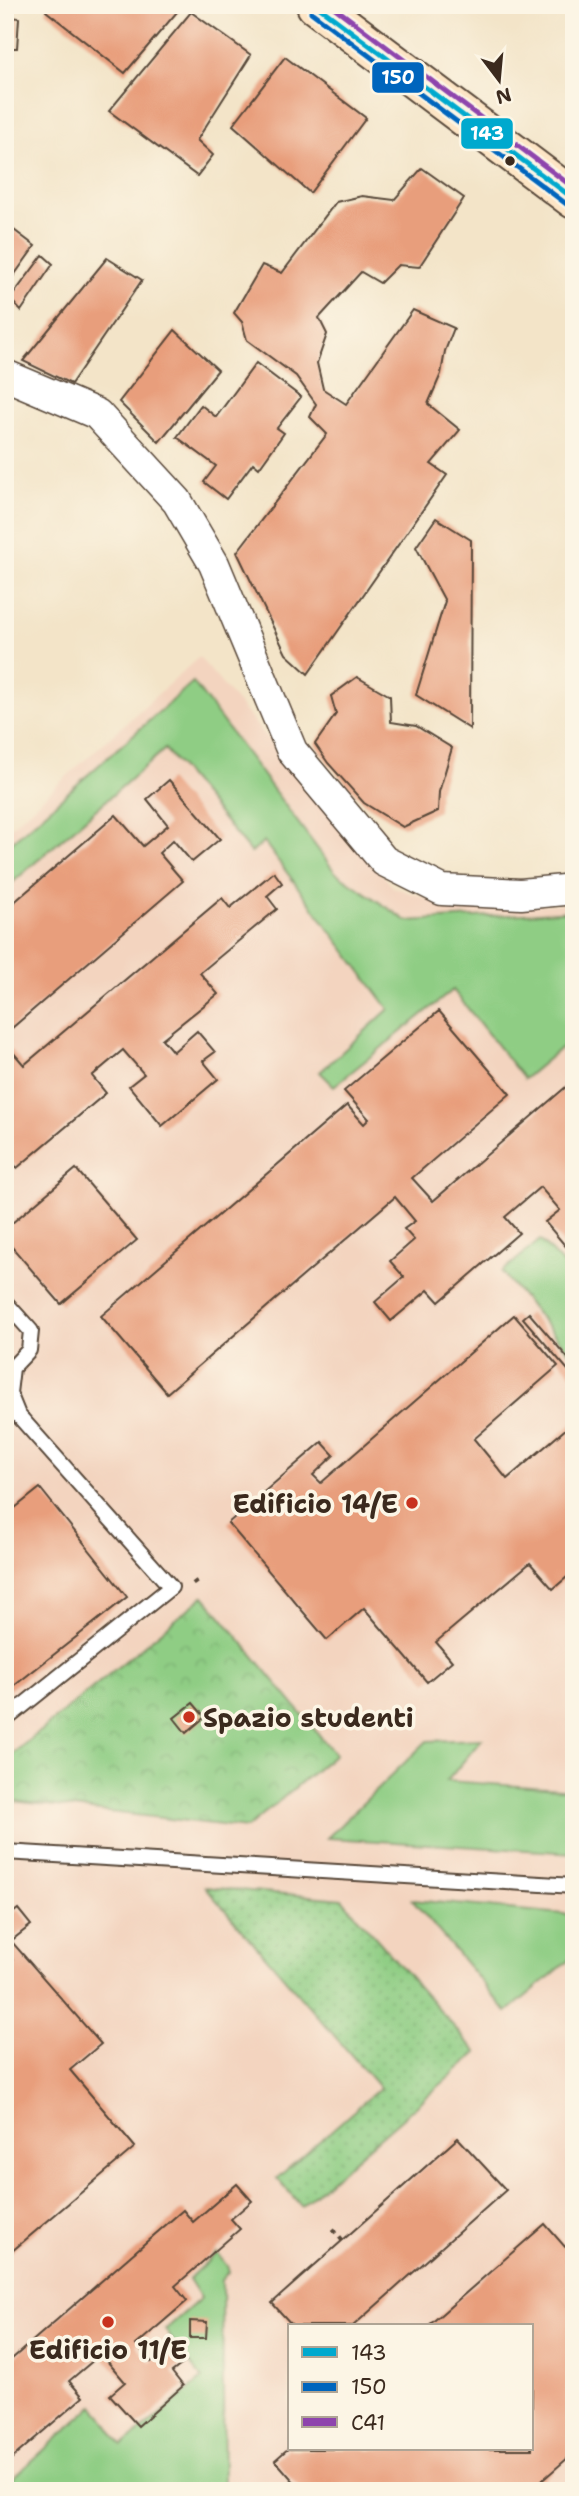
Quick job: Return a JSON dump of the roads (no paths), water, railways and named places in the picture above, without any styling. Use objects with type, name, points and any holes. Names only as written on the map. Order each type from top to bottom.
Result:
[{"type":"street","points":[[316,5],[574,199]]},
{"type":"street","points":[[5,375],[97,414],[177,500],[214,564],[292,751],[384,861],[442,890],[521,894],[574,888]]},
{"type":"lane","points":[[5,1302],[31,1331],[29,1350],[12,1368],[9,1393],[18,1415],[171,1587],[5,1720]]},
{"type":"lane","points":[[5,1852],[574,1886]]},
{"type":"place","name":"Edificio 14/E","points":[[412,1503]]},
{"type":"place","name":"Spazio studenti","points":[[189,1717]]},
{"type":"place","name":"Edificio 11/E","points":[[108,2322]]}]
